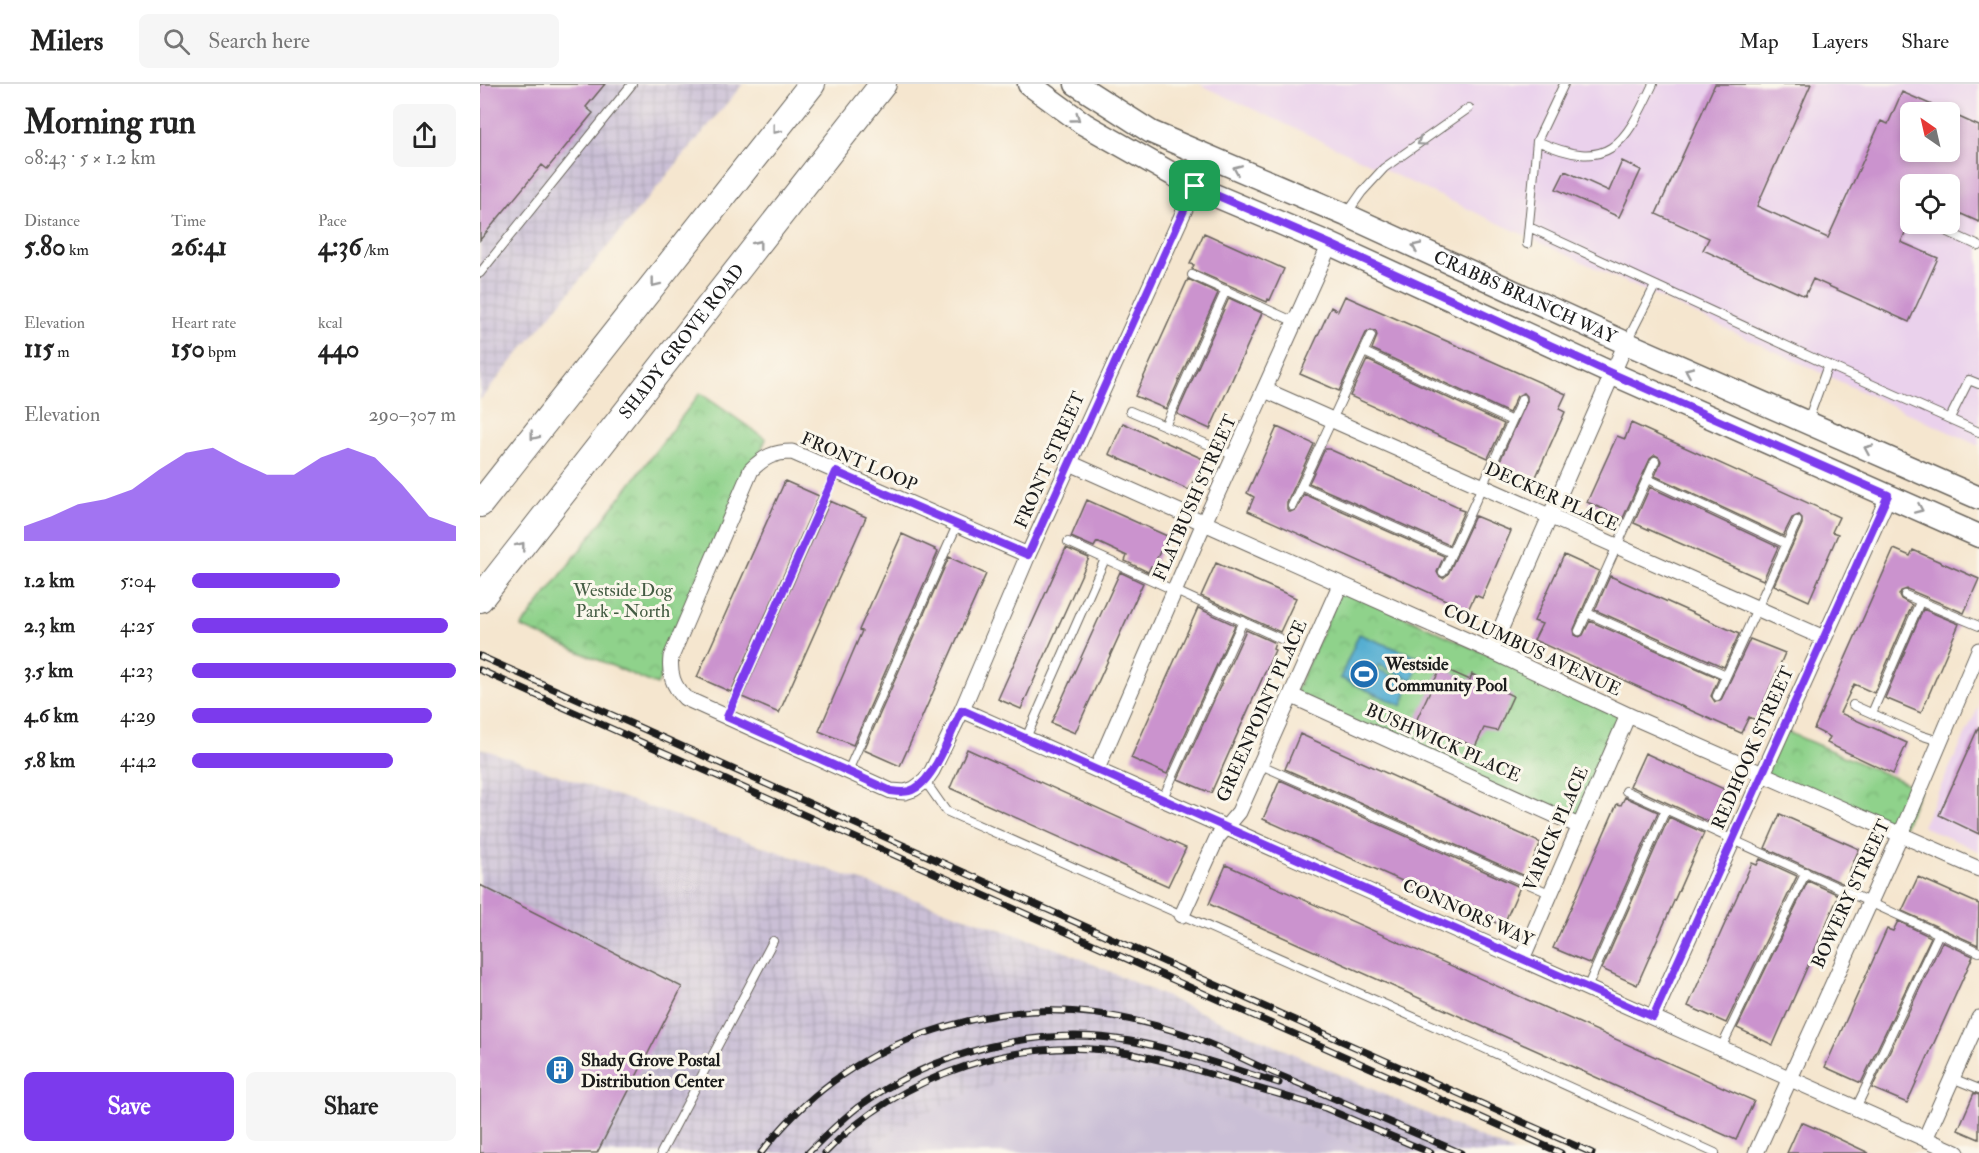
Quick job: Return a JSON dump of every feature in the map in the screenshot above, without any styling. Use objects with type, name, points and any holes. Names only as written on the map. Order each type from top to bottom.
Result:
[{"type":"main road","points":[[480,504],[812,84]]},
{"type":"main road","name":"SHADY GROVE ROAD","points":[[483,596],[883,84]]},
{"type":"main road","name":"CRABBS BRANCH WAY","points":[[1029,84],[1084,124],[1195,186],[1330,244],[1613,374],[1979,536]]},
{"type":"main road","name":"CRABBS BRANCH WAY","points":[[1076,84],[1151,132],[1346,215],[1626,343],[1979,498]]},
{"type":"street","name":"FRONT STREET","points":[[925,781],[962,710],[1028,555],[1195,186]]},
{"type":"street","name":"FLATBUSH STREET","points":[[1097,769],[1204,523],[1330,244]]},
{"type":"street","points":[[1491,651],[1626,343]]},
{"type":"street","name":"DECKER PLACE","points":[[1265,390],[1824,638]]},
{"type":"street","name":"FRONT LOOP","points":[[925,781],[905,792],[891,791],[686,698],[676,689],[669,669],[671,657],[751,470],[770,455],[792,452],[1028,555]]},
{"type":"street","name":"COLUMBUS AVENUE","points":[[1070,463],[1491,651],[1628,715],[1979,869]]},
{"type":"street","name":"REDHOOK STREET","points":[[1653,1017],[1888,495]]},
{"type":"street","name":"GREENPOINT PLACE","points":[[1182,915],[1217,838],[1239,812],[1340,585]]},
{"type":"street","name":"BOWERY STREET","points":[[1756,1153],[1788,1078],[1901,834],[1979,650]]},
{"type":"street","name":"BUSHWICK PLACE","points":[[1292,696],[1579,826]]},
{"type":"street","name":"CONNORS WAY","points":[[962,710],[1957,1153]]},
{"type":"street","name":"VARICK PLACE","points":[[1522,959],[1628,715]]},
{"type":"street","points":[[1925,1139],[1979,1018]]},
{"type":"lane","points":[[480,273],[632,84]]},
{"type":"lane","points":[[1527,243],[1537,141],[1564,84]]},
{"type":"lane","points":[[1537,141],[1574,155],[1590,155],[1608,151],[1625,136],[1637,119],[1653,84]]},
{"type":"lane","points":[[1346,215],[1362,192],[1384,168],[1468,108]]},
{"type":"lane","points":[[1529,227],[1654,286],[1979,432]]},
{"type":"lane","points":[[1953,234],[1979,246]]},
{"type":"lane","points":[[1192,275],[1295,322]]},
{"type":"lane","points":[[1626,343],[1654,286]]},
{"type":"lane","points":[[1165,426],[1226,290]]},
{"type":"lane","points":[[1292,506],[1371,336]]},
{"type":"lane","points":[[1364,352],[1512,421]]},
{"type":"lane","points":[[1807,422],[1828,365]]},
{"type":"lane","points":[[1950,418],[1969,380],[1979,384]]},
{"type":"lane","points":[[1443,572],[1522,399]]},
{"type":"lane","points":[[1130,411],[1234,456]]},
{"type":"lane","points":[[1578,631],[1655,461]]},
{"type":"lane","points":[[727,717],[836,472]]},
{"type":"lane","points":[[1648,478],[1786,544]]},
{"type":"lane","points":[[1301,486],[1452,553]]},
{"type":"lane","points":[[1717,696],[1797,521]]},
{"type":"lane","points":[[848,771],[957,525]]},
{"type":"lane","points":[[1068,542],[1281,639]]},
{"type":"lane","points":[[1026,738],[1105,559]]},
{"type":"lane","points":[[1905,595],[1979,626]]},
{"type":"lane","points":[[1872,713],[1920,602]]},
{"type":"lane","points":[[1587,613],[1726,675]]},
{"type":"lane","points":[[1163,798],[1244,621]]},
{"type":"lane","points":[[1853,705],[1920,735],[1939,741]]},
{"type":"lane","points":[[1261,765],[1549,893]]},
{"type":"lane","points":[[925,781],[946,811],[1479,1046],[1715,1153]]},
{"type":"lane","points":[[1626,790],[1979,952]]},
{"type":"lane","points":[[1587,988],[1666,809]]},
{"type":"lane","points":[[1721,1047],[1806,872]]},
{"type":"lane","points":[[1856,1108],[1939,933]]},
{"type":"lane","points":[[662,1153],[773,941]]},
{"type":"lane","points":[[1952,1078],[1979,1089]]},
{"type":"shaded area","points":[[480,84],[743,84],[480,400]]},
{"type":"shaded area","points":[[1199,84],[1979,84],[1979,446]]},
{"type":"shaded area","points":[[1979,706],[1979,851],[1922,826]]},
{"type":"shaded area","points":[[480,748],[1066,952],[1515,1153],[1375,1153],[1285,1118],[1168,1081],[1074,1073],[1002,1082],[974,1092],[913,1120],[885,1137],[867,1153],[480,1153]]},
{"type":"shaded area","points":[[1074,1073],[1168,1081],[1285,1118],[1375,1153],[867,1153],[885,1137],[913,1120],[974,1091],[1002,1082]]},
{"type":"green space","name":"Westside Dog Park - North","points":[[700,393],[766,439],[657,685],[521,627]]},
{"type":"green space","points":[[1342,588],[1624,717],[1579,826],[1294,695]]},
{"type":"green space","points":[[1783,730],[1920,789],[1901,834],[1763,773]]},
{"type":"water","name":"Westside Community Pool","points":[[1359,634],[1422,659],[1412,680],[1379,665],[1377,669],[1410,684],[1402,706],[1340,678]]},
{"type":"building","points":[[480,84],[605,84],[586,107],[593,113],[547,169],[542,165],[480,240]]},
{"type":"building","points":[[1715,84],[1811,84],[1757,206],[1828,238],[1881,121],[1888,124],[1902,92],[1925,102],[1900,102],[1900,162],[1960,162],[1960,117],[1979,126],[1979,222],[1960,213],[1960,174],[1900,174],[1900,234],[1904,234],[1901,242],[1938,258],[1909,322],[1813,279],[1805,296],[1703,250],[1709,238],[1656,214]]},
{"type":"building","points":[[1622,161],[1641,170],[1619,217],[1556,189],[1565,171],[1609,191]]},
{"type":"building","points":[[1204,233],[1284,269],[1270,300],[1268,299],[1267,302],[1192,269],[1194,265],[1190,264]]},
{"type":"building","points":[[1188,279],[1218,293],[1166,409],[1135,396]]},
{"type":"building","points":[[1345,296],[1566,394],[1559,409],[1565,412],[1535,479],[1499,463],[1527,401],[1524,393],[1517,396],[1509,413],[1372,349],[1377,336],[1376,332],[1371,330],[1366,333],[1339,391],[1300,374],[1331,307],[1338,311]]},
{"type":"building","points":[[1229,298],[1262,313],[1210,429],[1177,414]]},
{"type":"building","points":[[1367,360],[1504,424],[1488,458],[1350,396]]},
{"type":"building","points":[[1123,423],[1203,459],[1189,490],[1109,454]]},
{"type":"building","points":[[1631,423],[1839,517],[1832,532],[1838,534],[1809,601],[1774,585],[1802,524],[1802,518],[1799,515],[1792,518],[1783,536],[1655,476],[1661,461],[1655,455],[1650,459],[1623,518],[1587,502],[1617,436],[1625,439]]},
{"type":"building","points":[[1277,427],[1314,444],[1287,503],[1287,509],[1290,512],[1297,509],[1304,494],[1444,556],[1437,572],[1443,578],[1448,574],[1475,516],[1511,531],[1482,598],[1475,595],[1468,610],[1248,511],[1254,497],[1247,493]]},
{"type":"building","points":[[1325,449],[1459,507],[1458,509],[1464,511],[1449,545],[1309,483]]},
{"type":"building","points":[[785,481],[819,496],[731,692],[697,677]]},
{"type":"building","points":[[1650,487],[1778,547],[1763,580],[1634,523]]},
{"type":"building","points":[[1087,500],[1167,536],[1153,567],[1151,566],[1148,572],[1125,561],[1127,556],[1097,542],[1094,547],[1071,537]]},
{"type":"building","points":[[830,501],[866,517],[779,713],[742,697]]},
{"type":"building","points":[[902,534],[938,552],[853,745],[819,731],[862,631],[859,630]]},
{"type":"building","points":[[1066,548],[1089,558],[1021,709],[998,699]]},
{"type":"building","points":[[1894,549],[1910,556],[1913,550],[1979,579],[1964,613],[1907,589],[1901,591],[1899,595],[1901,599],[1912,605],[1874,693],[1854,684],[1840,713],[1907,743],[1893,774],[1827,743],[1830,737],[1814,729]]},
{"type":"building","points":[[1564,555],[1599,571],[1574,629],[1575,635],[1579,637],[1583,635],[1590,621],[1719,678],[1711,696],[1715,702],[1722,698],[1750,639],[1785,653],[1756,720],[1749,717],[1741,733],[1534,640],[1542,624],[1534,621]]},
{"type":"building","points":[[949,557],[986,574],[900,766],[864,750]]},
{"type":"building","points":[[1216,563],[1296,598],[1280,632],[1201,596]]},
{"type":"building","points":[[1120,572],[1143,583],[1075,733],[1051,723]]},
{"type":"building","points":[[1610,576],[1739,634],[1724,667],[1595,610]]},
{"type":"building","points":[[1198,608],[1235,625],[1167,774],[1131,758]]},
{"type":"building","points":[[1923,609],[1959,624],[1921,713],[1885,698]]},
{"type":"building","points":[[1246,630],[1275,643],[1273,649],[1275,650],[1211,793],[1178,779]]},
{"type":"building","points":[[1441,667],[1470,680],[1472,674],[1513,696],[1497,731],[1484,728],[1475,747],[1416,721]]},
{"type":"building","points":[[1979,726],[1979,834],[1939,815]]},
{"type":"building","points":[[1300,734],[1541,843],[1525,876],[1285,769]]},
{"type":"building","points":[[967,749],[1186,848],[1168,886],[950,788]]},
{"type":"building","points":[[1645,753],[1724,789],[1709,822],[1630,786]]},
{"type":"building","points":[[1280,780],[1520,887],[1503,926],[1263,819]]},
{"type":"building","points":[[1625,797],[1658,812],[1591,964],[1553,948],[1617,804],[1621,805]]},
{"type":"building","points":[[1780,814],[1859,849],[1844,884],[1765,848]]},
{"type":"building","points":[[1669,817],[1704,833],[1637,985],[1602,969]]},
{"type":"building","points":[[1760,859],[1797,876],[1726,1023],[1688,1006],[1752,863],[1757,865]]},
{"type":"building","points":[[1226,865],[1754,1101],[1736,1140],[1209,904]]},
{"type":"building","points":[[1918,877],[1979,904],[1978,945],[1902,911]]},
{"type":"building","points":[[1808,881],[1839,895],[1773,1045],[1737,1028]]},
{"type":"building","name":"Shady Grove Postal Distribution Center","points":[[480,885],[682,987],[597,1153],[480,1153]]},
{"type":"building","points":[[1898,921],[1931,937],[1861,1083],[1825,1067],[1887,929],[1893,931]]},
{"type":"building","points":[[1942,942],[1973,956],[1907,1103],[1872,1088]]},
{"type":"building","points":[[1974,1093],[1979,1095],[1979,1139],[1958,1130]]},
{"type":"building","points":[[1801,1122],[1822,1131],[1869,1153],[1787,1153]]},
{"type":"railway","points":[[480,656],[1592,1153]]},
{"type":"railway","points":[[480,670],[1561,1153]]},
{"type":"railway","points":[[761,1153],[795,1114],[814,1097],[833,1081],[876,1055],[923,1034],[956,1024],[989,1016],[1052,1011],[1115,1016],[1194,1037],[1461,1153]]},
{"type":"railway","points":[[808,1153],[851,1112],[887,1088],[919,1071],[953,1057],[1023,1040],[1059,1036],[1130,1041],[1187,1054],[1279,1083]]},
{"type":"railway","points":[[825,1153],[856,1125],[890,1101],[926,1081],[965,1066],[1005,1056],[1046,1050],[1088,1049],[1129,1053],[1176,1064],[1325,1108],[1431,1153]]},
{"type":"place","name":"Westside Community Pool","points":[[1364,674]]},
{"type":"place","name":"Shady Grove Postal Distribution Center","points":[[560,1070]]},
{"type":"route","points":[[1195,186],[1330,244],[1613,374],[1888,495],[1653,1017],[962,710],[932,771],[925,781],[905,792],[891,791],[727,717],[836,472],[1028,555],[1195,186]]}]
